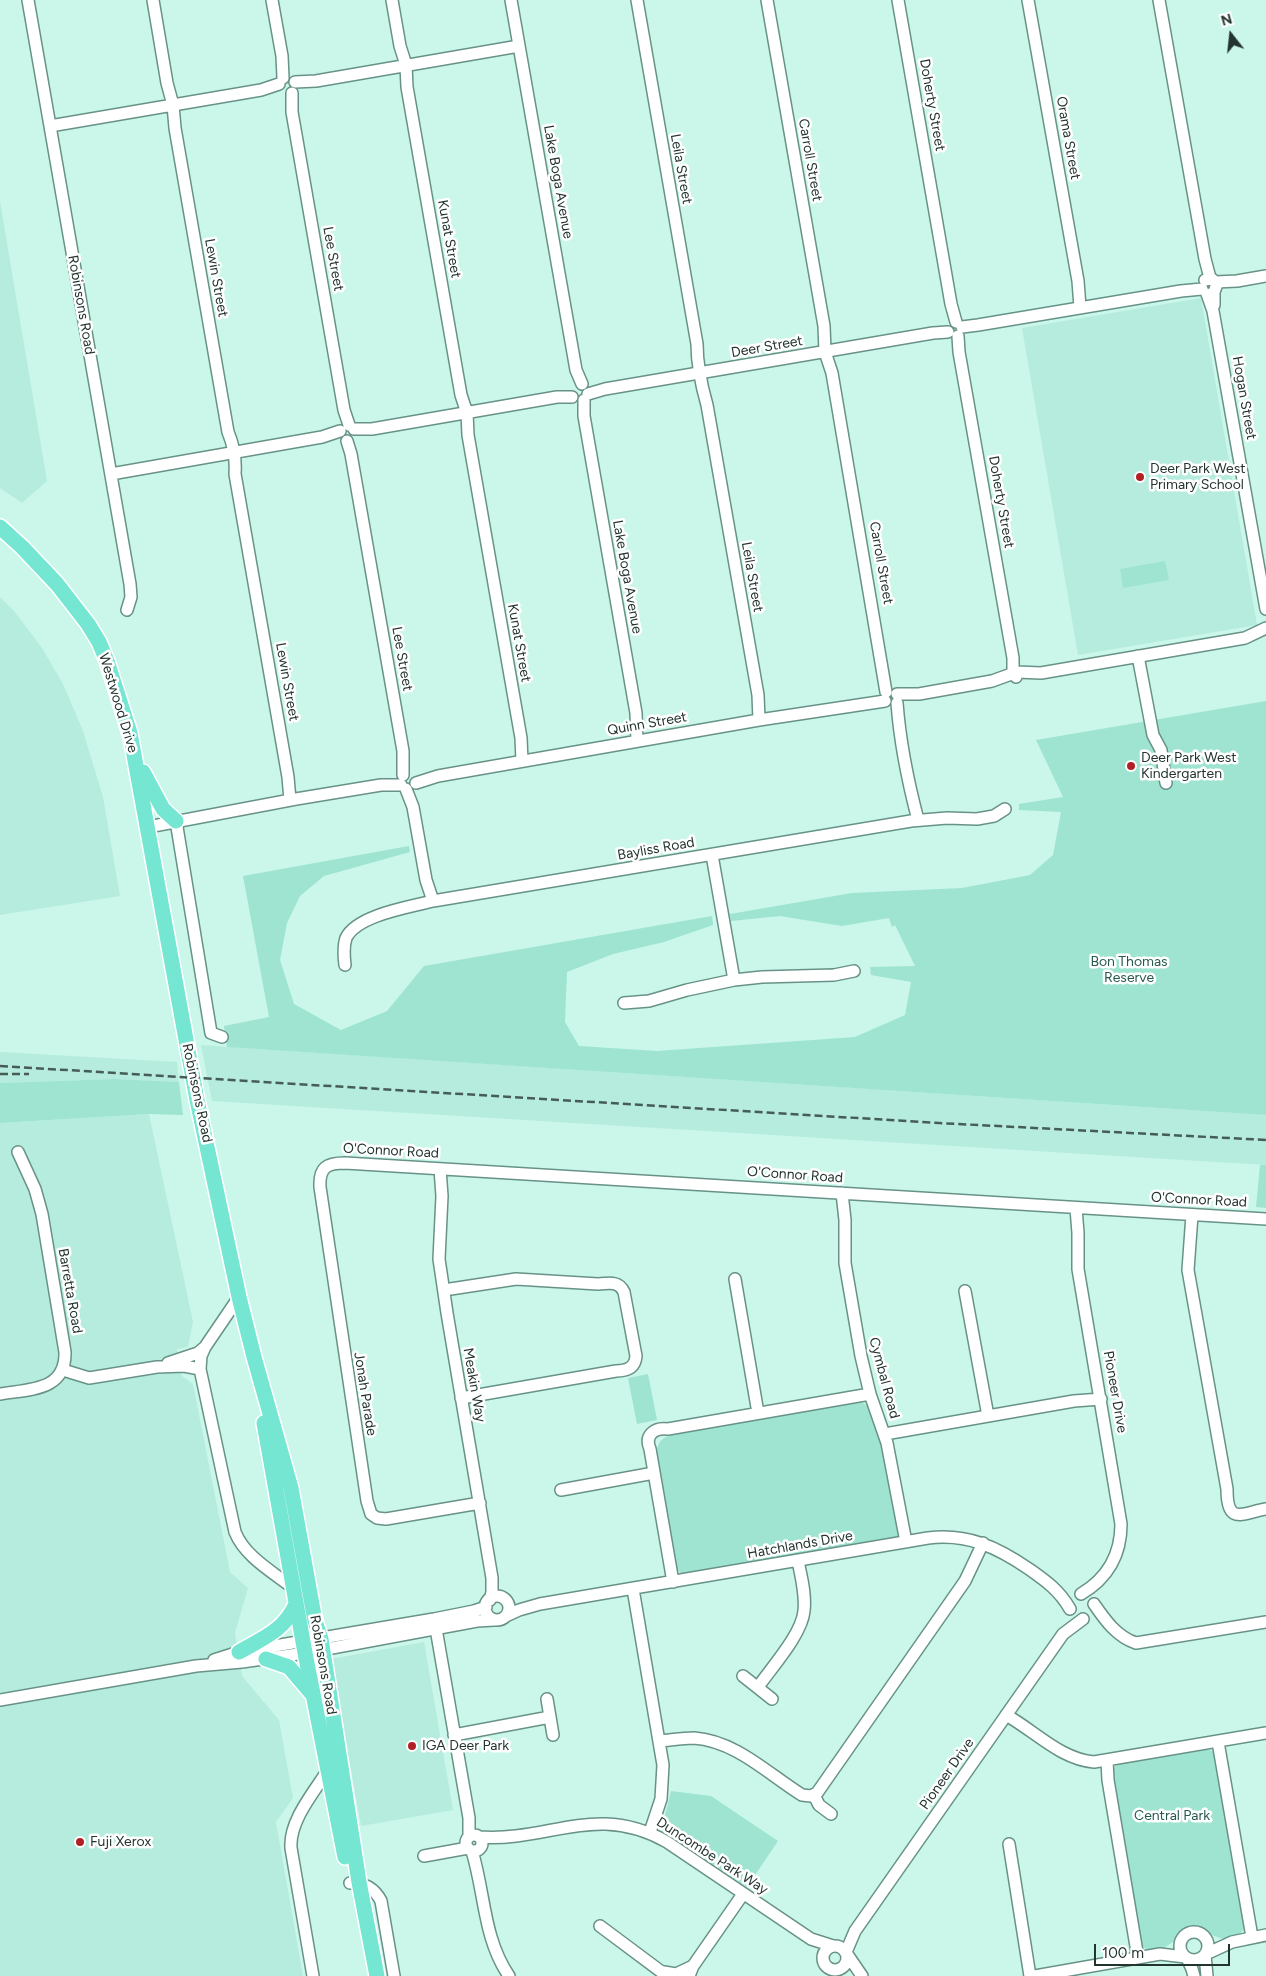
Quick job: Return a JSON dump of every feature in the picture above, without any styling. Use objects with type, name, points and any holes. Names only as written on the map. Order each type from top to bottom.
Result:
[{"type":"main road","name":"Westwood Drive","points":[[0,527],[57,584],[95,636],[107,662],[132,743],[148,827]]},
{"type":"main road","points":[[132,743],[156,799],[162,809],[176,821]]},
{"type":"main road","name":"Robinsons Road","points":[[148,827],[197,1100],[239,1297],[291,1488],[315,1621],[321,1644],[368,1976]]},
{"type":"main road","name":"Robinsons Road","points":[[254,1357],[313,1695],[328,1770],[377,1976]]},
{"type":"main road","points":[[238,1652],[282,1626],[290,1617],[296,1604]]},
{"type":"main road","points":[[266,1658],[289,1667],[313,1695]]},
{"type":"street","name":"Robinsons Road","points":[[28,0],[130,584],[131,597],[127,610]]},
{"type":"street","name":"Lewin Street","points":[[153,0],[231,453],[236,462],[235,474],[293,800]]},
{"type":"street","name":"Lee Street","points":[[272,0],[430,902]]},
{"type":"street","name":"Kunat Street","points":[[392,0],[525,761]]},
{"type":"street","name":"Lake Boga Avenue","points":[[511,0],[641,741]]},
{"type":"street","name":"Leila Street","points":[[637,0],[762,719]]},
{"type":"street","name":"Carroll Street","points":[[767,0],[884,670],[898,724],[915,820]]},
{"type":"street","name":"Doherty Street","points":[[898,0],[1015,674]]},
{"type":"street","name":"Orama Street","points":[[1028,0],[1082,306]]},
{"type":"street","name":"Hogan Street","points":[[1159,0],[1266,609],[1266,627]]},
{"type":"street","points":[[50,126],[519,46]]},
{"type":"street","name":"Deer Street","points":[[111,474],[1082,306],[1266,276]]},
{"type":"street","name":"Quinn Street","points":[[1245,638],[1266,627]]},
{"type":"street","name":"Quinn Street","points":[[148,827],[762,719],[992,681],[1000,682],[1015,674],[1032,676],[1245,638],[1254,639],[1266,634]]},
{"type":"street","points":[[1138,656],[1153,735],[1160,750],[1166,783]]},
{"type":"street","name":"Bayliss Road","points":[[345,965],[344,951],[346,938],[356,926],[369,919],[430,902],[915,820],[977,819],[994,816],[1005,809]]},
{"type":"street","name":"Robinsons Road","points":[[176,821],[211,1033],[222,1037]]},
{"type":"street","points":[[712,855],[734,980]]},
{"type":"street","points":[[624,1003],[649,1001],[686,990],[734,980],[762,977],[834,975],[854,971]]},
{"type":"street","name":"Barretta Road","points":[[18,1152],[35,1189],[42,1214],[65,1352],[66,1363],[63,1370]]},
{"type":"street","name":"O'Connor Road","points":[[324,1168],[339,1163],[1266,1219]]},
{"type":"street","name":"Jonah Parade","points":[[324,1168],[320,1174],[320,1187],[355,1431],[369,1510],[377,1518],[386,1519],[480,1503]]},
{"type":"street","name":"Meakin Way","points":[[444,1169],[439,1252],[461,1398],[492,1578],[492,1592],[488,1603]]},
{"type":"street","name":"Cymbal Road","points":[[847,1193],[845,1263],[861,1356],[870,1394],[885,1434],[906,1542]]},
{"type":"street","name":"Pioneer Drive","points":[[1080,1208],[1078,1269],[1121,1524],[1117,1552],[1100,1581],[1094,1602]]},
{"type":"street","points":[[1192,1215],[1188,1270],[1227,1489],[1238,1506],[1262,1510]]},
{"type":"street","points":[[444,1290],[516,1279],[598,1284],[616,1290],[624,1298],[633,1348],[629,1362],[616,1371],[461,1398]]},
{"type":"street","points":[[735,1279],[758,1413]]},
{"type":"street","points":[[965,1292],[988,1416]]},
{"type":"street","points":[[239,1297],[205,1348],[201,1356],[200,1369],[235,1532],[239,1542],[256,1559],[293,1588]]},
{"type":"street","points":[[157,1367],[198,1353],[205,1348]]},
{"type":"street","points":[[0,1394],[40,1387],[51,1383],[63,1370],[89,1378],[157,1367],[184,1366],[200,1369]]},
{"type":"street","points":[[673,1582],[650,1449],[657,1438],[668,1429],[870,1394]]},
{"type":"street","points":[[885,1434],[1100,1396]]},
{"type":"street","points":[[561,1490],[654,1473]]},
{"type":"street","name":"Hatchlands Drive","points":[[506,1616],[518,1610],[540,1604],[940,1536],[980,1542],[1004,1553],[1054,1587],[1080,1594]]},
{"type":"street","points":[[660,1741],[694,1738],[712,1741],[733,1749],[802,1795],[814,1795],[820,1791],[957,1593],[970,1569],[980,1542]]},
{"type":"street","points":[[758,1686],[799,1628],[804,1612],[804,1598],[798,1560]]},
{"type":"street","name":"Meakin Way","points":[[492,1578],[505,1600]]},
{"type":"street","name":"Pioneer Drive","points":[[1080,1594],[1100,1581]]},
{"type":"street","name":"Hatchlands Drive","points":[[1054,1587],[1070,1610]]},
{"type":"street","points":[[633,1589],[664,1765],[661,1799],[650,1832]]},
{"type":"street","points":[[1112,1627],[1077,1618],[1070,1610],[1070,1602],[1080,1594],[1087,1595],[1112,1627],[1129,1640],[1145,1642],[1266,1622]]},
{"type":"street","points":[[196,1666],[238,1652],[304,1647],[435,1624],[500,1620],[506,1616],[509,1609],[505,1600],[496,1597],[474,1611],[435,1624]]},
{"type":"street","name":"Hatchlands Drive","points":[[505,1600],[540,1604]]},
{"type":"street","points":[[1084,1619],[1094,1611],[1094,1602]]},
{"type":"street","points":[[488,1603],[487,1613],[494,1620]]},
{"type":"street","name":"Pioneer Drive","points":[[847,1953],[855,1931],[1063,1634],[1070,1610]]},
{"type":"street","name":"Pioneer Drive","points":[[1063,1634],[1084,1619]]},
{"type":"street","points":[[435,1624],[484,1909],[496,1953],[509,1976]]},
{"type":"street","points":[[0,1700],[196,1666],[266,1658],[304,1647]]},
{"type":"street","points":[[743,1676],[772,1698]]},
{"type":"street","points":[[547,1699],[553,1735]]},
{"type":"street","points":[[1008,1713],[1065,1754],[1080,1761],[1104,1761],[1266,1733]]},
{"type":"street","points":[[454,1735],[550,1717]]},
{"type":"street","points":[[1218,1742],[1252,1937]]},
{"type":"street","points":[[1104,1761],[1138,1958]]},
{"type":"street","points":[[313,1976],[291,1848],[291,1836],[297,1820],[328,1770]]},
{"type":"street","points":[[814,1795],[819,1805],[831,1814]]},
{"type":"street","name":"Duncombe Park Way","points":[[424,1856],[447,1852],[474,1843],[590,1823],[622,1825],[650,1832],[811,1939],[834,1946]]},
{"type":"street","points":[[1009,1844],[1030,1976]]},
{"type":"street","points":[[355,1882],[375,1893],[381,1901],[394,1976]]},
{"type":"street","points":[[600,1926],[665,1974],[691,1971],[743,1894]]},
{"type":"street","name":"Pioneer Drive","points":[[834,1946],[855,1931]]},
{"type":"street","points":[[1160,1954],[1191,1933],[1199,1934],[1206,1939],[1232,1942]]},
{"type":"street","points":[[1036,1976],[1078,1972],[1160,1954],[1194,1960],[1232,1942],[1266,1935]]},
{"type":"street","name":"Duncombe Park Way","points":[[811,1939],[823,1961]]},
{"type":"street","points":[[1206,1939],[1208,1946],[1205,1954],[1207,1976]]},
{"type":"street","points":[[1181,1940],[1180,1949],[1194,1976]]},
{"type":"street","points":[[819,1976],[826,1949],[840,1946],[847,1953],[860,1976]]},
{"type":"street","points":[[834,1972],[845,1966],[847,1953]]},
{"type":"street","points":[[823,1961],[834,1972],[860,1976]]},
{"type":"shaded area","points":[[0,201],[47,481],[22,503],[0,488]]},
{"type":"shaded area","name":"Deer Park West Primary School","points":[[1201,298],[1257,625],[1078,655],[1022,328]]},
{"type":"shaded area","points":[[0,597],[14,611],[42,648],[63,684],[83,731],[103,797],[120,896],[0,915]]},
{"type":"shaded area","points":[[201,1045],[1266,1115],[1266,1165],[212,1101]]},
{"type":"shaded area","points":[[0,1052],[177,1062],[179,1082],[115,1079],[0,1083]]},
{"type":"shaded area","points":[[149,1114],[193,1322],[188,1347],[177,1349],[182,1376],[193,1384],[230,1572],[248,1588],[235,1633],[242,1676],[279,1720],[293,1798],[276,1822],[303,1976],[0,1976],[0,1123]]},
{"type":"shaded area","points":[[424,1642],[453,1810],[361,1826],[331,1659]]},
{"type":"green space","points":[[1165,561],[1169,580],[1123,588],[1120,569]]},
{"type":"green space","name":"Bon Thomas Reserve","points":[[1266,701],[1266,1115],[227,1047],[224,1026],[269,1017],[243,876],[409,846],[410,852],[324,876],[300,896],[287,923],[280,960],[294,1004],[341,1030],[387,1011],[424,966],[712,916],[713,925],[664,942],[613,954],[567,972],[565,1022],[579,1046],[657,1051],[855,1037],[905,1015],[911,982],[871,975],[870,967],[915,966],[895,925],[892,927],[889,918],[842,926],[780,916],[731,921],[730,914],[852,893],[962,888],[1030,875],[1053,855],[1061,812],[1019,810],[1019,804],[1063,797],[1036,740]]},
{"type":"green space","points":[[115,1079],[179,1082],[183,1115],[149,1114],[0,1123],[0,1083]]},
{"type":"green space","points":[[1260,1165],[1266,1165],[1266,1208],[1256,1207]]},
{"type":"green space","points":[[648,1374],[657,1420],[637,1424],[628,1378]]},
{"type":"green space","points":[[857,1402],[868,1406],[882,1446],[900,1531],[899,1536],[894,1539],[682,1575],[677,1569],[657,1452],[661,1440],[672,1435]]},
{"type":"green space","name":"Central Park","points":[[1198,1750],[1210,1750],[1215,1753],[1245,1927],[1239,1935],[1225,1939],[1199,1929],[1193,1929],[1167,1946],[1152,1951],[1146,1949],[1140,1942],[1111,1774],[1115,1766],[1120,1763]]},
{"type":"green space","points":[[671,1791],[711,1796],[778,1841],[747,1887],[663,1831],[662,1828]]},
{"type":"railway","points":[[0,1066],[939,1123],[1266,1140]]},
{"type":"railway","points":[[0,1074],[29,1074]]},
{"type":"place","name":"Deer Park West Primary School","points":[[1140,477]]},
{"type":"place","name":"Deer Park West Kindergarten","points":[[1131,766]]},
{"type":"place","name":"IGA Deer Park","points":[[412,1746]]},
{"type":"place","name":"Fuji Xerox","points":[[80,1842]]}]
